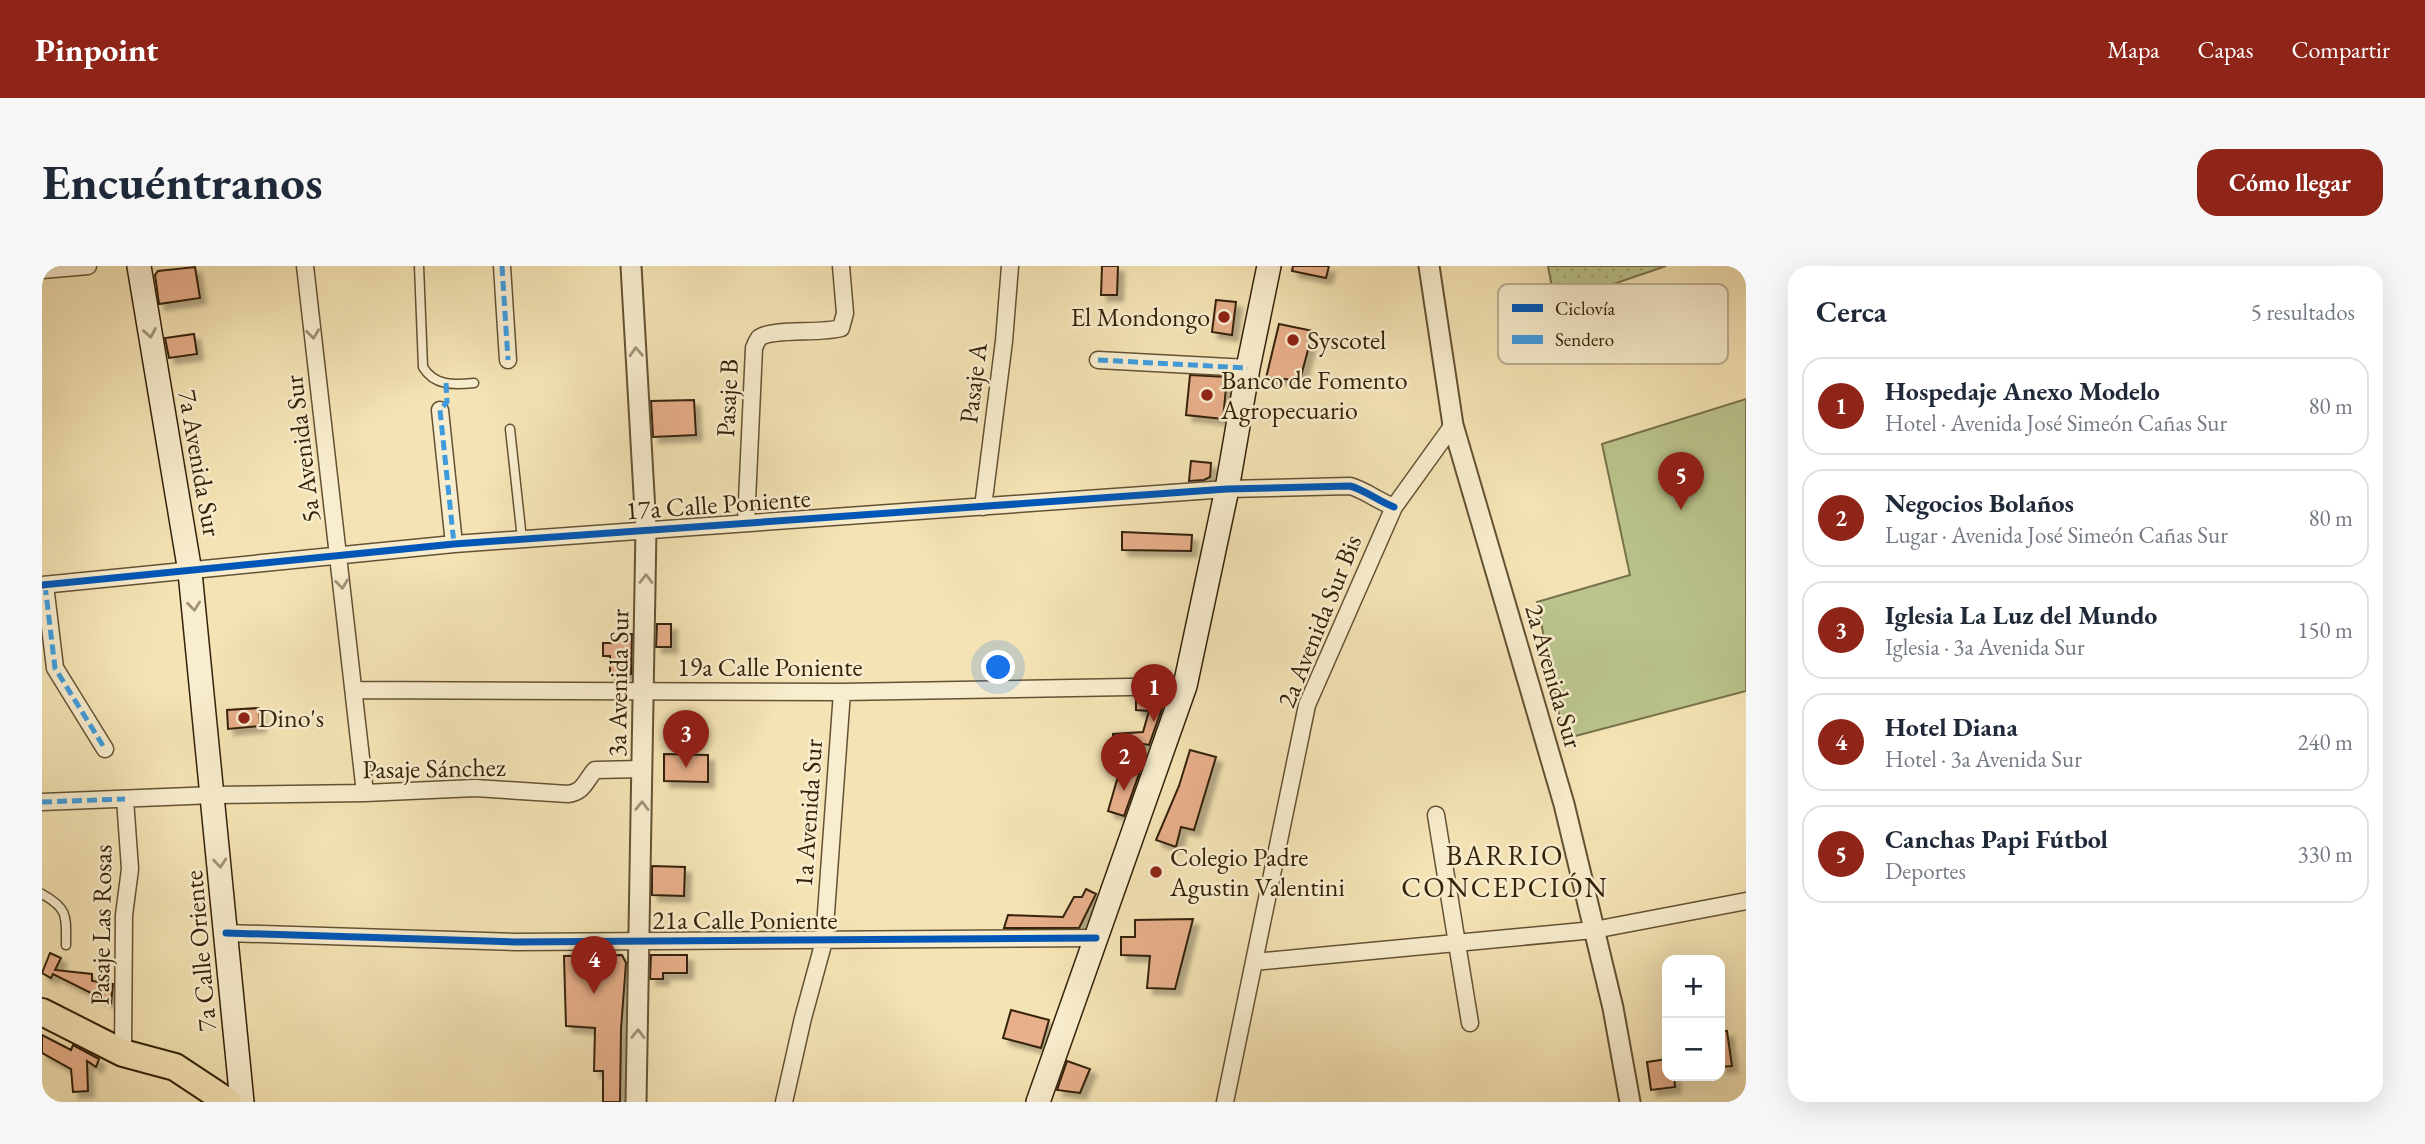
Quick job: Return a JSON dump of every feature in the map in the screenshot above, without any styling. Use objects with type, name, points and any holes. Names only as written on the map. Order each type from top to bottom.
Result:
[{"type":"highway","points":[[42,1012],[123,1053],[175,1067],[228,1102]]},
{"type":"main road","name":"7a Avenida Sur","points":[[139,266],[190,572],[214,794]]},
{"type":"main road","points":[[1038,1102],[1185,686],[1227,489],[1269,266]]},
{"type":"main road","name":"7a Calle Oriente","points":[[214,794],[243,1102]]},
{"type":"street","points":[[42,270],[88,266]]},
{"type":"street","name":"5a Avenida Sur","points":[[305,266],[366,793]]},
{"type":"street","points":[[502,266],[508,360]]},
{"type":"street","name":"3a Avenida Sur","points":[[631,266],[646,529],[636,1102]]},
{"type":"street","name":"Pasaje B","points":[[746,523],[754,348],[760,338],[775,332],[827,332],[841,328],[845,313],[841,266]]},
{"type":"street","name":"Pasaje A","points":[[983,507],[1004,341],[1010,266]]},
{"type":"street","name":"2a Avenida Sur","points":[[1429,266],[1453,425],[1564,804],[1613,1008],[1629,1102]]},
{"type":"street","points":[[1098,360],[1248,368]]},
{"type":"street","points":[[440,410],[454,544]]},
{"type":"street","name":"2a Avenida Sur Bis","points":[[1224,1102],[1307,705],[1394,507],[1453,425]]},
{"type":"street","name":"17a Calle Poniente","points":[[43,585],[454,544],[1227,489],[1350,486],[1394,507]]},
{"type":"street","points":[[43,585],[55,668],[105,749]]},
{"type":"street","name":"19a Calle Poniente","points":[[355,690],[842,692],[1185,686]]},
{"type":"street","name":"1a Avenida Sur","points":[[784,1102],[824,941],[842,692]]},
{"type":"street","name":"Pasaje Sánchez","points":[[42,802],[214,794],[366,793],[475,788],[568,794],[577,793],[583,788],[595,770],[643,769]]},
{"type":"street","name":"Pasaje Las Rosas","points":[[123,1053],[124,915],[130,869],[125,799]]},
{"type":"street","points":[[1436,815],[1470,1023]]},
{"type":"street","points":[[1254,962],[1594,930],[1746,901]]},
{"type":"street","name":"21a Calle Poniente","points":[[226,933],[516,942],[1096,938]]},
{"type":"lane","points":[[419,266],[423,367],[427,374],[438,381],[453,385],[474,383]]},
{"type":"lane","points":[[510,429],[522,539]]},
{"type":"lane","points":[[42,894],[62,909],[66,916],[66,946]]},
{"type":"green space","points":[[1548,266],[1666,266],[1613,284],[1551,284]]},
{"type":"green space","points":[[1746,399],[1746,691],[1564,739],[1537,602],[1630,575],[1602,444]]},
{"type":"building","points":[[1102,266],[1118,266],[1117,295],[1101,295]]},
{"type":"building","points":[[1293,266],[1329,266],[1326,278],[1292,271]]},
{"type":"building","points":[[195,267],[200,298],[159,304],[155,275],[158,271]]},
{"type":"building","name":"El Mondongo","points":[[1216,300],[1236,302],[1232,335],[1212,332]]},
{"type":"building","points":[[1279,324],[1313,331],[1300,380],[1266,378]]},
{"type":"building","points":[[194,334],[197,354],[169,358],[165,338]]},
{"type":"building","name":"Banco de Fomento Agropecuario","points":[[1190,375],[1227,377],[1223,419],[1186,415]]},
{"type":"building","points":[[694,400],[696,435],[653,437],[651,401]]},
{"type":"building","points":[[1191,461],[1211,463],[1210,477],[1189,481]]},
{"type":"building","points":[[1122,532],[1192,535],[1191,551],[1122,550]]},
{"type":"building","points":[[657,624],[671,624],[671,647],[656,647]]},
{"type":"building","points":[[612,634],[632,634],[631,674],[610,675],[610,656],[603,656],[603,643],[613,643]]},
{"type":"building","points":[[1136,697],[1166,697],[1149,745],[1113,739],[1113,734],[1143,732],[1149,711],[1136,710]]},
{"type":"building","name":"Dino's","points":[[259,708],[260,726],[228,729],[227,710]]},
{"type":"building","points":[[1190,750],[1216,757],[1194,830],[1181,827],[1176,847],[1156,840],[1179,786]]},
{"type":"building","points":[[664,754],[708,755],[708,782],[664,781]]},
{"type":"building","points":[[1121,766],[1140,771],[1124,816],[1108,811]]},
{"type":"building","points":[[652,866],[685,867],[684,896],[652,895]]},
{"type":"building","points":[[1086,889],[1096,894],[1079,928],[1004,928],[1008,915],[1063,917],[1074,897],[1082,897]]},
{"type":"building","points":[[1193,919],[1175,989],[1147,988],[1150,956],[1121,955],[1121,937],[1135,937],[1135,920]]},
{"type":"building","points":[[50,953],[61,958],[55,970],[92,974],[92,981],[113,984],[111,1003],[53,974],[51,978],[42,973]]},
{"type":"building","points":[[622,955],[626,963],[621,1029],[620,1102],[603,1102],[603,1071],[594,1071],[595,1028],[566,1026],[564,956]]},
{"type":"building","points":[[651,955],[687,955],[687,973],[663,973],[663,979],[650,979]]},
{"type":"building","points":[[1011,1010],[1049,1020],[1041,1048],[1003,1038]]},
{"type":"building","points":[[1727,1031],[1732,1066],[1725,1067]]},
{"type":"building","points":[[42,1035],[71,1050],[73,1045],[99,1059],[96,1067],[87,1061],[88,1091],[73,1092],[71,1069],[42,1053]]},
{"type":"building","points":[[1662,1060],[1662,1081],[1674,1081],[1675,1087],[1651,1090],[1647,1062]]},
{"type":"building","points":[[1067,1061],[1090,1069],[1080,1093],[1057,1090]]},
{"type":"marked path","points":[[502,266],[508,360]]},
{"type":"marked path","points":[[1098,360],[1248,368]]},
{"type":"marked path","points":[[446,383],[447,402],[440,410],[454,544]]},
{"type":"marked path","points":[[45,585],[55,668],[105,749]]},
{"type":"marked path","points":[[42,802],[125,799]]},
{"type":"cycle path","points":[[42,585],[454,544],[1227,489],[1350,486],[1394,507]]},
{"type":"cycle path","points":[[226,933],[516,942],[1096,938]]},
{"type":"place","name":"El Mondongo","points":[[1224,317]]},
{"type":"place","name":"Syscotel","points":[[1293,340]]},
{"type":"place","name":"Banco de Fomento Agropecuario","points":[[1207,395]]},
{"type":"place","name":"Canchas Papi Fútbol","points":[[1681,510]]},
{"type":"place","name":"Dino's","points":[[244,718]]},
{"type":"place","name":"Hospedaje Anexo Modelo","points":[[1154,722]]},
{"type":"place","name":"Iglesia La Luz del Mundo","points":[[686,768]]},
{"type":"place","name":"Negocios Bolaños","points":[[1124,791]]},
{"type":"place","name":"Colegio Padre Agustin Valentini","points":[[1156,872]]},
{"type":"place","name":"Hotel Diana","points":[[594,994]]},
{"type":"district","name":"BARRIO CONCEPCIÓN","points":[[1505,871]]}]
